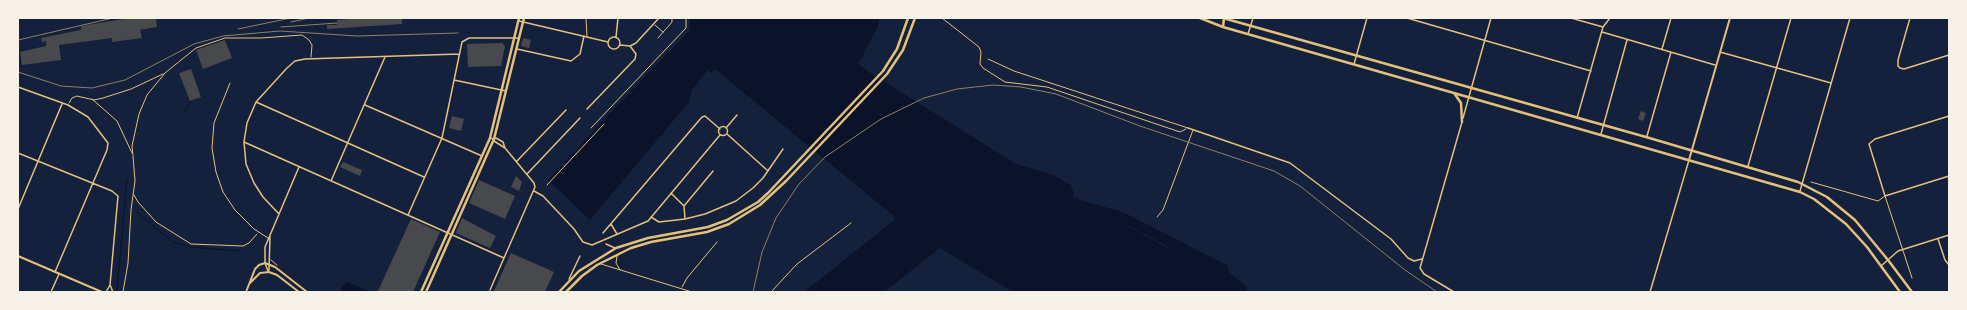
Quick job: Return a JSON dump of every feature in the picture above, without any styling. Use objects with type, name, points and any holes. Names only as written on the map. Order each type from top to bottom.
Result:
[{"type":"main road","points":[[426,292],[494,140],[524,18]]},
{"type":"main road","points":[[559,292],[568,281],[594,260],[616,248],[648,238],[701,229],[727,220],[758,202],[783,178],[883,71],[902,39],[908,18]]},
{"type":"main road","points":[[566,292],[582,276],[599,264],[619,253],[651,242],[707,232],[729,224],[760,205],[786,181],[887,74],[897,60],[910,34],[915,18]]},
{"type":"main road","points":[[1200,18],[1222,27],[1800,192],[1814,199],[1846,224],[1900,292]]},
{"type":"main road","points":[[1222,27],[1224,18],[1251,25],[1646,137],[1802,184],[1827,197],[1847,213],[1861,227],[1912,292]]},
{"type":"main road","points":[[421,292],[490,138],[519,20]]},
{"type":"main road","points":[[1454,93],[1461,102],[1462,122]]},
{"type":"street","points":[[586,18],[587,37]]},
{"type":"street","points":[[618,18],[616,37],[619,40],[620,45]]},
{"type":"street","points":[[620,45],[630,46],[639,41],[655,25],[659,18]]},
{"type":"street","points":[[658,38],[672,22],[672,18]]},
{"type":"street","points":[[591,128],[686,28],[686,18]]},
{"type":"street","points":[[1248,34],[1253,18]]},
{"type":"street","points":[[1354,64],[1368,18]]},
{"type":"street","points":[[1407,18],[1591,71]]},
{"type":"street","points":[[1454,292],[1424,274],[1420,268],[1492,18]]},
{"type":"street","points":[[1571,18],[1603,27]]},
{"type":"street","points":[[1577,118],[1603,27],[1610,18]]},
{"type":"street","points":[[1662,49],[1671,18]]},
{"type":"street","points":[[1650,292],[1730,18]]},
{"type":"street","points":[[1748,167],[1791,18]]},
{"type":"street","points":[[1800,192],[1850,18]]},
{"type":"street","points":[[1910,18],[1897,63],[1900,68],[1904,69],[1949,55]]},
{"type":"street","points":[[519,20],[608,42]]},
{"type":"street","points":[[655,25],[663,32]]},
{"type":"street","points":[[1602,32],[1716,65]]},
{"type":"street","points":[[517,49],[571,61],[580,54],[584,36]]},
{"type":"street","points":[[608,42],[611,38],[616,37]]},
{"type":"street","points":[[408,215],[442,138],[462,42],[465,39],[520,38]]},
{"type":"street","points":[[1601,135],[1627,40]]},
{"type":"street","points":[[608,42],[608,46],[612,49],[617,49],[620,45]]},
{"type":"street","points":[[587,109],[636,56],[630,46]]},
{"type":"street","points":[[1646,137],[1670,52]]},
{"type":"street","points":[[1720,52],[1831,83]]},
{"type":"street","points":[[279,214],[263,197],[254,183],[246,164],[244,142],[247,124],[256,102],[284,70],[298,60],[459,54]]},
{"type":"street","points":[[331,181],[386,56]]},
{"type":"street","points":[[988,59],[1014,70],[1290,163],[1391,239],[1408,258],[1414,261],[1422,260]]},
{"type":"street","points":[[454,80],[506,92]]},
{"type":"street","points":[[230,82],[214,123],[212,148],[216,172],[224,192],[235,210],[258,232],[268,238]]},
{"type":"street","points":[[18,87],[68,105],[91,120],[108,142],[108,146],[93,183],[55,272]]},
{"type":"street","points":[[256,102],[424,178]]},
{"type":"street","points":[[18,209],[62,103]]},
{"type":"street","points":[[365,105],[482,156]]},
{"type":"street","points":[[517,161],[566,110]]},
{"type":"street","points":[[737,115],[726,128],[726,134],[768,170]]},
{"type":"street","points":[[534,191],[543,196],[587,245],[592,245],[644,224],[651,218],[720,135],[720,129],[705,116],[702,117],[603,233]]},
{"type":"street","points":[[1912,278],[1884,196],[1870,149],[1871,142],[1949,116]]},
{"type":"street","points":[[527,174],[580,118]]},
{"type":"street","points":[[720,129],[726,128]]},
{"type":"street","points":[[1157,217],[1163,210],[1193,130]]},
{"type":"street","points":[[720,135],[726,134]]},
{"type":"street","points":[[490,138],[494,140],[494,142],[506,148]]},
{"type":"street","points":[[490,290],[534,191],[534,183],[517,161],[500,140],[496,138],[494,140]]},
{"type":"street","points":[[244,142],[504,258]]},
{"type":"street","points":[[651,218],[659,222],[685,219],[705,214],[736,201],[753,188],[783,149]]},
{"type":"street","points":[[18,153],[112,191],[119,199],[110,285],[106,292]]},
{"type":"street","points":[[269,272],[265,263],[265,248],[299,167]]},
{"type":"street","points":[[684,206],[713,170]]},
{"type":"street","points":[[1811,182],[1878,201],[1884,196],[1949,176]]},
{"type":"street","points":[[671,193],[684,206],[685,219]]},
{"type":"street","points":[[771,292],[794,267],[851,223]]},
{"type":"street","points":[[611,224],[617,234]]},
{"type":"street","points":[[269,272],[269,246],[272,231]]},
{"type":"street","points":[[1880,266],[1902,250],[1949,235]]},
{"type":"street","points":[[1938,239],[1945,260],[1949,265]]},
{"type":"street","points":[[682,288],[687,278],[717,242]]},
{"type":"street","points":[[606,244],[616,248]]},
{"type":"street","points":[[619,253],[616,261],[620,270]]},
{"type":"street","points":[[18,256],[102,292]]},
{"type":"street","points":[[568,281],[580,256]]},
{"type":"street","points":[[249,286],[256,267],[265,263],[269,264],[307,292]]},
{"type":"street","points":[[599,264],[692,292]]},
{"type":"street","points":[[246,292],[256,275],[269,272],[279,276],[299,292]]},
{"type":"street","points":[[51,292],[59,274]]},
{"type":"street","points":[[110,285],[113,292]]},
{"type":"path","points":[[123,292],[128,263],[131,210],[135,181],[133,155],[134,138],[143,105],[154,85],[165,73],[196,48],[225,38],[304,36],[308,38],[312,45],[312,59]]},
{"type":"path","points":[[92,99],[103,98],[125,91],[165,73]]},
{"type":"path","points":[[68,105],[76,96],[83,96],[92,99],[117,120],[133,155]]},
{"type":"path","points":[[547,185],[604,124]]},
{"type":"path","points":[[134,194],[138,202],[156,222],[191,244],[243,246],[249,243],[258,232]]},
{"type":"water","points":[[690,18],[880,18],[876,31],[864,52],[864,56],[858,63],[869,72],[1016,164],[1054,175],[1069,184],[1078,198],[1083,201],[1123,212],[1228,266],[1229,272],[1247,287],[1246,290],[1250,292],[1013,292],[940,248],[884,292],[804,292],[893,221],[895,217],[715,69],[711,73],[708,70],[692,89],[689,102],[590,220],[548,180],[690,30]]},
{"type":"water","points":[[348,282],[370,292],[340,292],[342,286]]},
{"type":"pier","points":[[1046,182],[1073,196],[1075,192],[1077,194],[1075,198]]},
{"type":"pier","points":[[1091,206],[1169,247],[1168,248]]},
{"type":"building","points":[[130,18],[156,18],[157,27],[140,30],[142,38],[112,42],[112,38],[59,45],[61,60],[22,65],[20,52],[46,46],[46,41],[42,42],[41,38],[81,30],[81,26]]},
{"type":"building","points":[[360,18],[402,18],[402,24],[327,29],[327,25],[337,25],[337,20]]},
{"type":"building","points":[[523,38],[531,40],[529,48],[521,46]]},
{"type":"building","points":[[225,40],[232,58],[203,69],[196,50]]},
{"type":"building","points":[[502,43],[505,46],[501,66],[468,67],[467,44]]},
{"type":"building","points":[[191,69],[201,97],[190,101],[179,73]]},
{"type":"building","points":[[1641,111],[1646,113],[1643,121],[1638,119]]},
{"type":"building","points":[[452,116],[464,119],[461,131],[449,128]]},
{"type":"building","points":[[343,162],[362,170],[360,176],[340,167]]},
{"type":"building","points":[[516,176],[522,182],[519,191],[511,187]]},
{"type":"building","points":[[479,180],[515,196],[505,219],[469,203]]},
{"type":"building","points":[[462,218],[496,236],[490,248],[456,233]]},
{"type":"building","points":[[411,219],[440,232],[413,292],[380,292],[378,291]]},
{"type":"building","points":[[511,253],[554,272],[545,292],[494,291]]},
{"type":"waterway","points":[[184,113],[191,102]]},
{"type":"waterway","points":[[117,290],[127,179]]},
{"type":"waterway","points":[[137,212],[173,242],[191,247],[240,251]]},
{"type":"railway","points":[[18,40],[113,18]]},
{"type":"railway","points":[[238,29],[291,18]]},
{"type":"railway","points":[[291,22],[309,18]]},
{"type":"railway","points":[[281,27],[337,23]]},
{"type":"railway","points":[[18,72],[61,86],[92,88],[125,80],[194,44],[223,36],[280,31],[357,36],[458,33]]},
{"type":"railway","points":[[753,292],[762,252],[776,218],[799,184],[825,157],[881,119],[924,98],[957,89],[993,85],[1021,87],[1056,94],[1140,126],[1274,171],[1300,186],[1405,270],[1437,292]]}]
